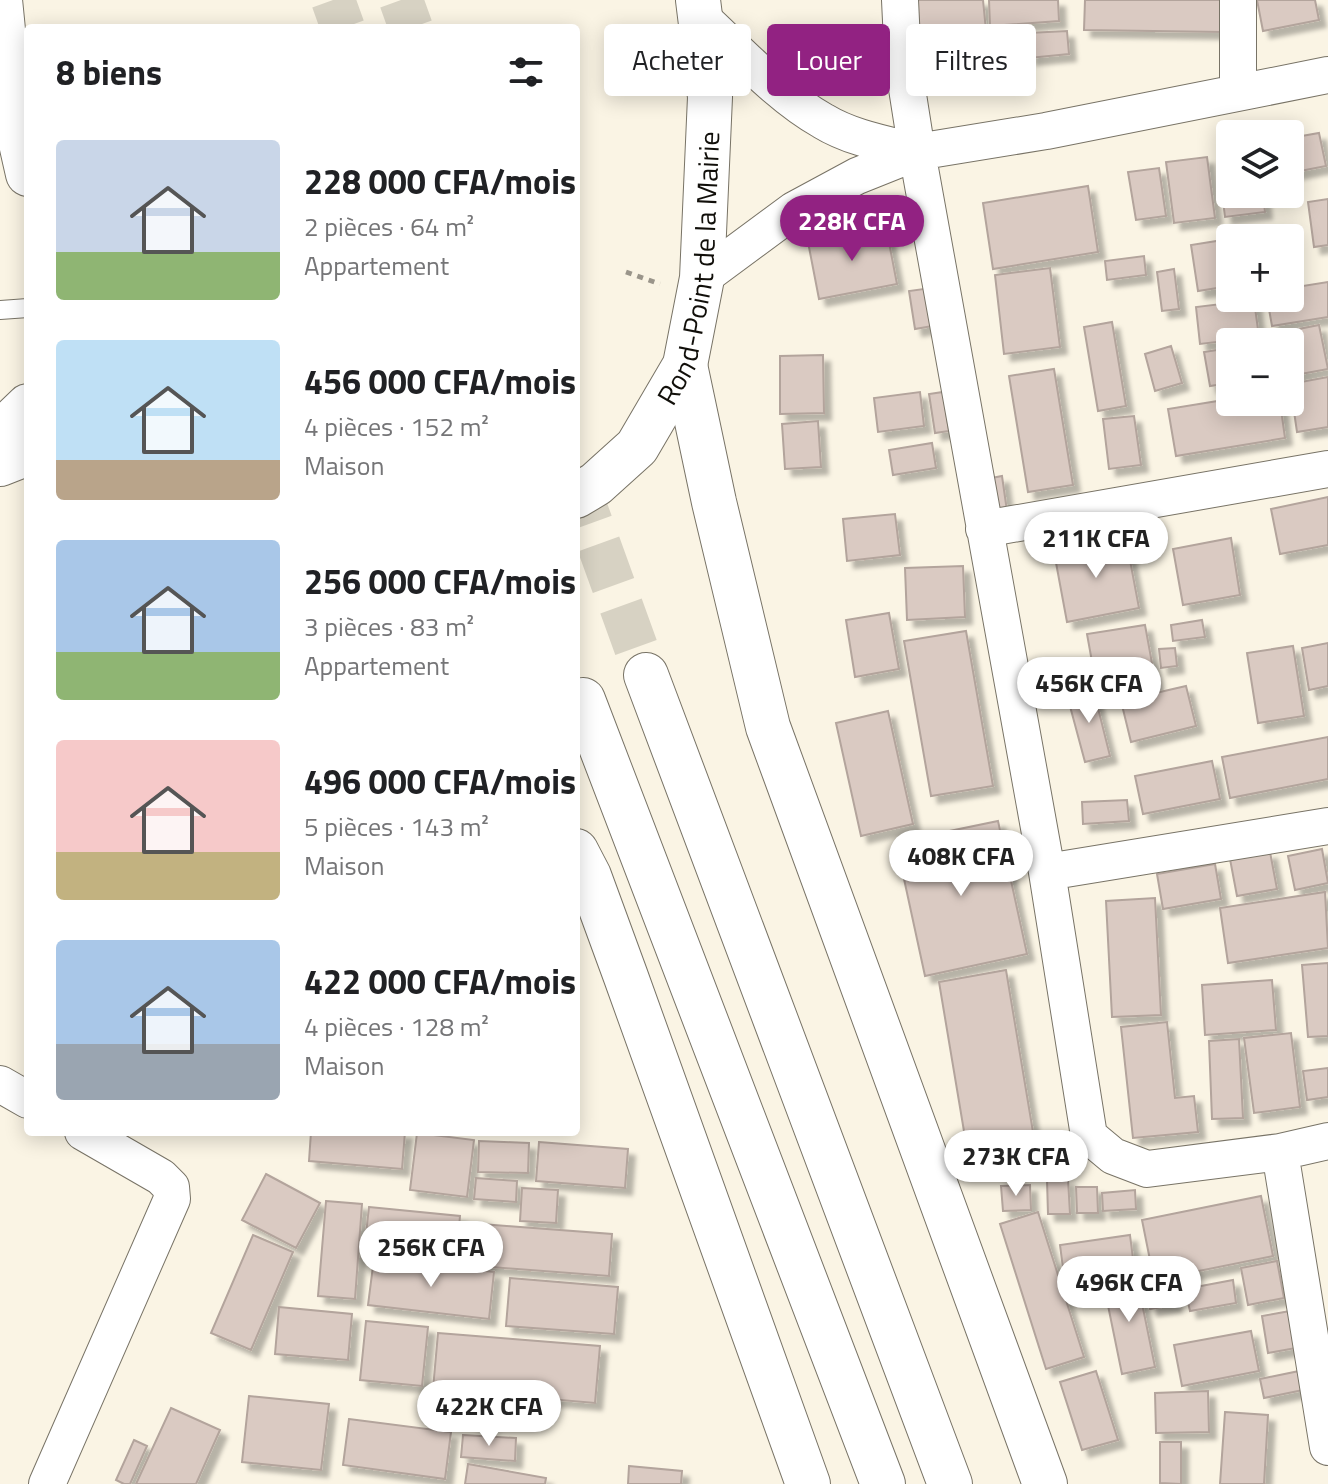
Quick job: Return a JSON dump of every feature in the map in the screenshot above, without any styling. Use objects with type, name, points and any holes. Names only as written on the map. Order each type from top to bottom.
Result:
[{"type":"main road","points":[[0,0],[9,90],[24,156]]},
{"type":"main road","name":"Rond-Point de la Mairie","points":[[580,494],[596,484],[637,447],[685,365],[702,278],[710,97],[700,8]]},
{"type":"main road","points":[[685,365],[768,727],[1045,1484]]},
{"type":"main road","points":[[0,433],[24,410]]},
{"type":"main road","points":[[0,464],[24,455]]},
{"type":"main road","points":[[646,675],[950,1484]]},
{"type":"main road","points":[[583,700],[883,1484]]},
{"type":"main road","points":[[580,859],[589,876],[808,1484]]},
{"type":"street","points":[[900,0],[903,63],[917,152],[1047,872],[1089,1136],[1113,1156],[1147,1169],[1280,1152],[1328,1141]]},
{"type":"street","points":[[1238,0],[1238,91]]},
{"type":"street","points":[[700,8],[771,81],[823,121],[867,140],[917,152]]},
{"type":"street","points":[[702,278],[794,210],[857,176],[917,152],[1046,131],[1328,75]]},
{"type":"street","points":[[984,529],[1328,469]]},
{"type":"street","points":[[1047,872],[1328,826]]},
{"type":"street","points":[[0,1084],[24,1098]]},
{"type":"street","points":[[47,1484],[172,1199],[171,1187],[161,1177],[90,1136]]},
{"type":"street","points":[[1280,1152],[1328,1447]]},
{"type":"lane","points":[[0,310],[24,308]]},
{"type":"building","points":[[915,0],[983,0],[985,24],[917,24]]},
{"type":"building","points":[[989,0],[1058,0],[1059,21],[990,24]]},
{"type":"building","points":[[1085,0],[1224,0],[1223,32],[1084,30]]},
{"type":"building","points":[[1257,0],[1315,0],[1319,20],[1263,31]]},
{"type":"building","points":[[1067,31],[1069,54],[1036,57],[1036,33]]},
{"type":"building","points":[[1319,133],[1326,166],[1304,170],[1304,136]]},
{"type":"building","points":[[1207,157],[1215,218],[1174,223],[1166,162]]},
{"type":"building","points":[[1159,168],[1166,216],[1136,220],[1128,172]]},
{"type":"building","points":[[1088,186],[1098,252],[993,269],[983,203]]},
{"type":"building","points":[[1328,199],[1328,245],[1314,247],[1308,202]]},
{"type":"building","points":[[1224,208],[1265,208],[1265,212],[1225,217]]},
{"type":"building","points":[[886,227],[897,284],[819,299],[808,242]]},
{"type":"building","points":[[1216,241],[1216,288],[1198,291],[1191,245]]},
{"type":"building","points":[[1144,256],[1146,275],[1107,280],[1105,261]]},
{"type":"building","points":[[1050,268],[1060,347],[1004,354],[995,275]]},
{"type":"building","points":[[1174,269],[1179,309],[1162,311],[1157,272]]},
{"type":"building","points":[[1328,282],[1328,317],[1272,326],[1270,312],[1304,312],[1304,286]]},
{"type":"building","points":[[938,287],[944,324],[915,329],[909,291]]},
{"type":"building","points":[[1216,305],[1216,312],[1256,312],[1258,328],[1216,328],[1216,342],[1200,344],[1196,307]]},
{"type":"building","points":[[1112,322],[1126,406],[1098,411],[1084,327]]},
{"type":"building","points":[[1319,325],[1328,369],[1304,373],[1304,328]]},
{"type":"building","points":[[1171,346],[1182,383],[1155,391],[1145,354]]},
{"type":"building","points":[[1216,350],[1216,385],[1210,386],[1204,352]]},
{"type":"building","points":[[823,355],[824,413],[780,414],[780,356]]},
{"type":"building","points":[[1054,369],[1073,485],[1028,492],[1009,376]]},
{"type":"building","points":[[1328,377],[1328,427],[1297,432],[1295,416],[1304,416],[1304,381]]},
{"type":"building","points":[[920,392],[924,426],[878,432],[874,398]]},
{"type":"building","points":[[943,392],[949,431],[935,433],[929,394]]},
{"type":"building","points":[[1216,401],[1216,416],[1282,416],[1285,438],[1176,456],[1168,409]]},
{"type":"building","points":[[1134,416],[1141,465],[1109,469],[1103,419]]},
{"type":"building","points":[[818,421],[821,467],[785,469],[782,424]]},
{"type":"building","points":[[932,443],[936,468],[893,475],[889,450]]},
{"type":"building","points":[[1002,476],[1008,518],[988,521],[981,480]]},
{"type":"building","points":[[1328,497],[1328,545],[1280,554],[1271,509]]},
{"type":"building","points":[[895,514],[900,555],[847,561],[843,519]]},
{"type":"building","points":[[1231,538],[1240,595],[1183,605],[1173,549]]},
{"type":"building","points":[[1126,539],[1139,608],[1067,622],[1054,552]]},
{"type":"building","points":[[963,566],[965,617],[907,620],[905,568]]},
{"type":"building","points":[[889,613],[899,669],[855,677],[846,620]]},
{"type":"building","points":[[1202,620],[1205,637],[1173,641],[1171,625]]},
{"type":"building","points":[[1145,625],[1156,685],[1098,695],[1087,634]]},
{"type":"building","points":[[966,631],[993,786],[931,796],[904,641]]},
{"type":"building","points":[[1328,643],[1328,686],[1309,690],[1302,648]]},
{"type":"building","points":[[1293,646],[1304,716],[1258,723],[1247,653]]},
{"type":"building","points":[[1175,648],[1177,666],[1161,668],[1159,649]]},
{"type":"building","points":[[1186,686],[1196,726],[1131,742],[1121,701]]},
{"type":"building","points":[[1093,688],[1110,756],[1085,762],[1067,695]]},
{"type":"building","points":[[888,711],[913,824],[861,836],[836,723]]},
{"type":"building","points":[[1328,737],[1328,779],[1230,798],[1222,757]]},
{"type":"building","points":[[1212,761],[1220,799],[1143,814],[1135,776]]},
{"type":"building","points":[[1127,800],[1129,821],[1083,824],[1082,802]]},
{"type":"building","points":[[998,821],[1027,954],[925,976],[896,842]]},
{"type":"building","points":[[1322,849],[1328,883],[1295,890],[1288,856]]},
{"type":"building","points":[[1270,852],[1277,889],[1237,896],[1230,859]]},
{"type":"building","points":[[1215,864],[1221,899],[1163,909],[1157,874]]},
{"type":"building","points":[[1325,892],[1328,948],[1228,963],[1220,908]]},
{"type":"building","points":[[1155,898],[1161,1015],[1112,1017],[1106,901]]},
{"type":"building","points":[[1328,963],[1328,1036],[1308,1037],[1302,965]]},
{"type":"building","points":[[1006,970],[1035,1144],[968,1155],[939,982]]},
{"type":"building","points":[[1272,980],[1276,1030],[1205,1035],[1202,985]]},
{"type":"building","points":[[1167,1022],[1175,1098],[1194,1096],[1198,1132],[1133,1138],[1121,1027]]},
{"type":"building","points":[[1291,1033],[1300,1107],[1254,1113],[1244,1038]]},
{"type":"building","points":[[1239,1039],[1243,1118],[1212,1119],[1209,1041]]},
{"type":"building","points":[[1328,1068],[1328,1097],[1307,1100],[1303,1071]]},
{"type":"building","points":[[311,1136],[405,1136],[402,1169],[309,1161]]},
{"type":"building","points":[[417,1136],[474,1140],[467,1197],[410,1190]]},
{"type":"building","points":[[479,1141],[529,1143],[528,1173],[478,1172]]},
{"type":"building","points":[[539,1142],[628,1149],[625,1188],[536,1181]]},
{"type":"building","points":[[266,1174],[320,1203],[296,1248],[242,1220]]},
{"type":"building","points":[[476,1178],[517,1181],[516,1202],[474,1199]]},
{"type":"building","points":[[1068,1179],[1070,1214],[1048,1214],[1047,1180]]},
{"type":"building","points":[[1030,1185],[1031,1210],[1003,1211],[1001,1186]]},
{"type":"building","points":[[1076,1187],[1097,1187],[1098,1213],[1077,1213]]},
{"type":"building","points":[[522,1188],[558,1190],[556,1223],[520,1221]]},
{"type":"building","points":[[1135,1190],[1136,1209],[1103,1211],[1102,1193]]},
{"type":"building","points":[[1261,1196],[1273,1256],[1154,1280],[1142,1220]]},
{"type":"building","points":[[326,1201],[362,1204],[355,1299],[318,1296]]},
{"type":"building","points":[[369,1207],[460,1216],[456,1262],[364,1252]]},
{"type":"building","points":[[1038,1212],[1084,1357],[1046,1369],[1000,1224]]},
{"type":"building","points":[[468,1223],[612,1234],[609,1276],[465,1265]]},
{"type":"building","points":[[253,1235],[293,1252],[251,1350],[211,1333]]},
{"type":"building","points":[[1130,1235],[1134,1267],[1064,1276],[1060,1245]]},
{"type":"building","points":[[374,1258],[494,1272],[489,1319],[368,1305]]},
{"type":"building","points":[[1277,1261],[1284,1298],[1248,1305],[1241,1268]]},
{"type":"building","points":[[1136,1274],[1155,1367],[1122,1374],[1103,1281]]},
{"type":"building","points":[[510,1278],[618,1287],[614,1334],[506,1326]]},
{"type":"building","points":[[1233,1280],[1236,1303],[1190,1311],[1185,1289]]},
{"type":"building","points":[[1171,1283],[1175,1305],[1150,1309],[1147,1287]]},
{"type":"building","points":[[279,1307],[352,1314],[348,1360],[275,1354]]},
{"type":"building","points":[[1290,1311],[1296,1348],[1268,1353],[1262,1316]]},
{"type":"building","points":[[366,1321],[428,1327],[422,1386],[360,1380]]},
{"type":"building","points":[[1251,1331],[1259,1371],[1182,1386],[1174,1345]]},
{"type":"building","points":[[438,1333],[600,1346],[595,1403],[433,1389]]},
{"type":"building","points":[[1304,1370],[1308,1389],[1264,1398],[1260,1379]]},
{"type":"building","points":[[1096,1371],[1118,1440],[1082,1450],[1060,1382]]},
{"type":"building","points":[[1208,1391],[1209,1432],[1156,1433],[1155,1393]]},
{"type":"building","points":[[249,1396],[329,1404],[321,1470],[242,1462]]},
{"type":"building","points":[[171,1408],[220,1430],[196,1484],[136,1484]]},
{"type":"building","points":[[1225,1412],[1268,1415],[1264,1484],[1220,1484]]},
{"type":"building","points":[[349,1419],[451,1432],[445,1479],[343,1465]]},
{"type":"building","points":[[463,1435],[516,1438],[515,1461],[461,1457]]},
{"type":"building","points":[[134,1440],[147,1446],[130,1484],[124,1484],[116,1480]]},
{"type":"building","points":[[1160,1442],[1181,1442],[1181,1484],[1160,1483]]},
{"type":"building","points":[[468,1464],[546,1478],[545,1484],[465,1484]]},
{"type":"building","points":[[629,1466],[682,1471],[681,1484],[628,1484]]},
{"type":"tunnel","points":[[333,0],[342,24]]},
{"type":"tunnel","points":[[401,0],[410,24]]},
{"type":"tunnel","points":[[580,493],[646,675]]}]
